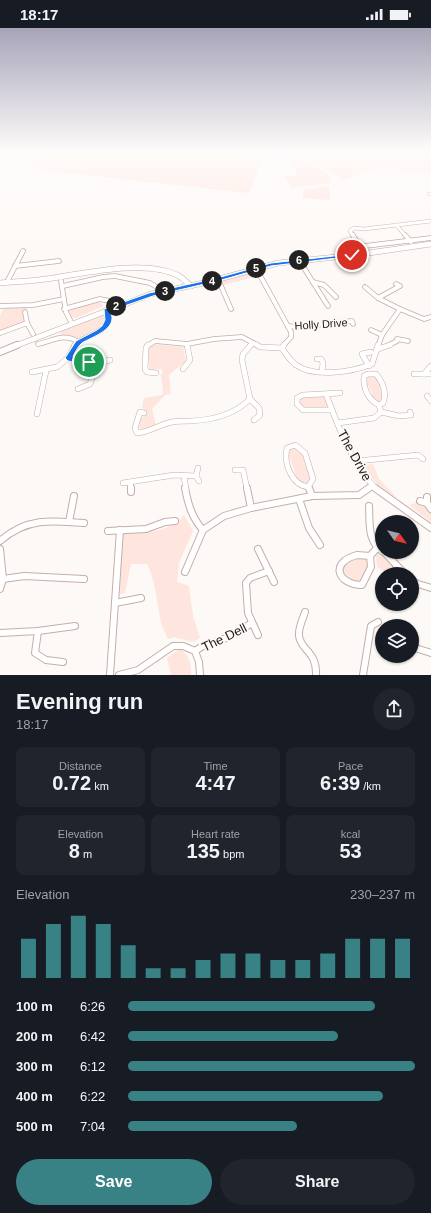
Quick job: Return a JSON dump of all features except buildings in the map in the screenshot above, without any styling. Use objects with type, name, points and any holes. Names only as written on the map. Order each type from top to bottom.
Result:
[{"type":"street","points":[[431,220],[396,225],[354,228],[350,231],[358,244],[363,246],[431,238]]},
{"type":"street","points":[[396,225],[414,246]]},
{"type":"street","points":[[0,352],[148,295],[191,286],[278,263],[356,255],[431,244]]},
{"type":"street","points":[[7,282],[23,251]]},
{"type":"street","points":[[299,260],[328,306]]},
{"type":"street","points":[[15,266],[59,261]]},
{"type":"street","points":[[0,283],[44,279],[106,270],[137,268],[174,273],[184,278],[191,286]]},
{"type":"street","points":[[256,268],[291,332],[291,337],[282,348]]},
{"type":"street","points":[[63,286],[92,278],[115,276],[155,286]]},
{"type":"street","points":[[218,279],[231,309]]},
{"type":"street","points":[[61,281],[65,292],[64,309],[72,324]]},
{"type":"street","points":[[313,282],[324,285],[336,297]]},
{"type":"street","points":[[378,298],[400,286],[396,284]]},
{"type":"street","points":[[359,287],[368,288],[378,298],[400,309],[424,319],[431,317]]},
{"type":"street","points":[[0,312],[1,306],[33,305],[64,299]]},
{"type":"street","points":[[64,309],[100,299],[109,301]]},
{"type":"street","points":[[282,348],[287,357],[297,365],[308,370],[322,372],[350,371],[365,368],[372,364],[382,335],[400,309]]},
{"type":"street","points":[[32,372],[46,371],[59,367],[68,358],[78,342],[105,327],[108,320],[106,310]]},
{"type":"street","points":[[25,312],[27,323],[33,334]]},
{"type":"street","name":"Holly Drive","points":[[288,326],[297,327],[352,321],[353,324]]},
{"type":"street","points":[[0,333],[27,323]]},
{"type":"street","points":[[371,330],[382,335]]},
{"type":"street","points":[[38,344],[64,336],[70,336],[78,342]]},
{"type":"street","points":[[156,373],[148,372],[146,369],[146,348],[155,341],[187,344],[214,339],[242,337],[260,347],[282,348]]},
{"type":"street","points":[[378,349],[391,346],[397,341],[397,339],[408,341]]},
{"type":"street","points":[[253,343],[243,354],[242,360],[250,399],[259,408],[260,416],[254,420]]},
{"type":"street","points":[[183,369],[190,360],[187,344]]},
{"type":"street","points":[[369,366],[362,354],[371,352]]},
{"type":"street","points":[[68,358],[89,362],[92,365]]},
{"type":"street","points":[[317,359],[322,359],[322,372]]},
{"type":"street","points":[[92,365],[110,360]]},
{"type":"street","points":[[78,389],[88,388],[90,385],[92,365]]},
{"type":"street","points":[[424,374],[431,366]]},
{"type":"street","points":[[37,414],[46,371]]},
{"type":"street","points":[[368,374],[376,374],[381,380],[386,397],[383,403],[379,405],[373,402],[370,398],[363,380],[364,376],[368,374]]},
{"type":"street","points":[[414,374],[431,374]]},
{"type":"street","points":[[331,410],[308,411],[300,409],[296,403],[297,398],[300,396],[340,393]]},
{"type":"street","name":"The Drive","points":[[326,394],[331,410],[357,462],[372,486],[378,492],[413,512],[431,528]]},
{"type":"street","points":[[428,396],[431,401]]},
{"type":"street","points":[[144,413],[140,412],[135,428],[137,433],[147,433],[172,422],[205,420],[232,414],[245,405],[250,399]]},
{"type":"street","points":[[379,405],[380,412]]},
{"type":"street","points":[[380,412],[399,416],[411,416],[410,412]]},
{"type":"street","points":[[338,423],[374,418],[380,412]]},
{"type":"street","points":[[291,446],[299,446],[305,453],[312,480],[308,487],[297,484],[293,478],[285,456],[287,448],[291,446]]},
{"type":"street","points":[[357,462],[420,455]]},
{"type":"street","points":[[123,483],[174,475],[197,479],[198,468]]},
{"type":"street","points":[[235,470],[243,470],[250,508]]},
{"type":"street","points":[[184,476],[186,499],[196,524],[203,530]]},
{"type":"street","points":[[130,482],[130,492]]},
{"type":"street","points":[[185,572],[203,530],[224,516],[272,503],[299,500],[312,496],[359,495],[372,486]]},
{"type":"street","points":[[308,487],[312,496]]},
{"type":"street","points":[[69,522],[74,496]]},
{"type":"street","points":[[299,500],[308,528],[320,545]]},
{"type":"street","points":[[420,501],[427,500],[431,509]]},
{"type":"street","points":[[369,506],[371,540],[375,544]]},
{"type":"street","points":[[0,541],[16,529],[34,521],[84,523]]},
{"type":"street","points":[[108,531],[146,529],[165,522],[175,521]]},
{"type":"street","points":[[110,675],[120,530]]},
{"type":"street","points":[[0,549],[3,579],[0,589]]},
{"type":"street","points":[[258,549],[274,582]]},
{"type":"street","points":[[370,556],[371,567],[362,585],[354,585],[343,577],[339,571],[342,562],[356,555],[362,554],[370,556],[375,553]]},
{"type":"street","points":[[390,559],[398,567]]},
{"type":"street","name":"The Dell","points":[[258,635],[248,613],[246,583],[250,578],[269,571]]},
{"type":"street","points":[[3,579],[39,575],[68,580],[84,579]]},
{"type":"street","points":[[419,584],[431,588]]},
{"type":"street","points":[[115,603],[141,598]]},
{"type":"street","points":[[305,612],[299,636],[301,643],[314,657],[317,668],[316,675]]},
{"type":"street","name":"The Dell","points":[[195,651],[203,646],[229,637],[252,623]]},
{"type":"street","points":[[363,675],[371,626],[375,624]]},
{"type":"street","points":[[0,633],[38,631],[75,626]]},
{"type":"street","points":[[38,631],[35,653],[46,660],[63,662]]},
{"type":"street","points":[[119,675],[138,670],[173,646],[183,646],[195,651],[199,662],[200,675]]},
{"type":"street","points":[[419,649],[431,653]]},
{"type":"shaded area","points":[[150,182],[253,182],[249,193]]},
{"type":"shaded area","points":[[288,182],[332,183],[292,188]]},
{"type":"shaded area","points":[[329,186],[330,200],[303,198],[303,190]]},
{"type":"shaded area","points":[[254,272],[258,276],[223,285],[222,282],[224,279]]},
{"type":"shaded area","points":[[100,301],[100,303],[104,306],[76,318],[71,317],[68,310]]},
{"type":"shaded area","points":[[29,307],[23,311],[24,323],[0,332],[0,316],[3,309]]},
{"type":"shaded area","points":[[102,315],[107,318],[101,328],[79,340],[72,335],[61,336],[60,332]]},
{"type":"shaded area","points":[[152,344],[183,347],[186,361],[169,375],[171,394],[165,395],[152,409],[156,425],[147,430],[139,428],[140,419],[148,413],[142,407],[144,398],[162,395],[163,392],[161,375],[163,372],[161,369],[149,369],[149,348]]},
{"type":"shaded area","points":[[368,375],[376,376],[384,398],[380,403],[375,402],[371,395],[372,393],[366,381],[366,377]]},
{"type":"shaded area","points":[[322,395],[325,397],[328,406],[327,408],[305,409],[299,406],[299,399],[302,397]]},
{"type":"shaded area","points":[[294,448],[299,448],[304,455],[303,456],[310,479],[309,483],[301,484],[298,481],[288,456],[288,451]]},
{"type":"shaded area","points":[[373,464],[379,479],[397,498],[379,487],[364,467],[366,465]]},
{"type":"shaded area","points":[[416,503],[427,506],[431,512],[431,522],[409,505]]},
{"type":"shaded area","points":[[184,515],[193,531],[179,563],[177,582],[189,586],[193,616],[200,638],[193,642],[174,637],[168,639],[161,620],[154,582],[147,564],[131,564],[125,593],[120,594],[122,536],[126,533],[150,532],[165,528],[178,521]]},
{"type":"shaded area","points":[[357,558],[367,559],[368,562],[367,571],[361,582],[355,582],[346,575],[342,569],[346,564]]},
{"type":"shaded area","points":[[376,559],[387,559],[394,567],[377,567]]},
{"type":"shaded area","points":[[179,649],[188,657],[191,667],[191,675],[171,675],[167,658]]},
{"type":"route","points":[[89,362],[68,358],[78,342],[105,327],[108,320],[106,310],[151,294],[202,283],[271,264],[295,260],[352,255]]}]
